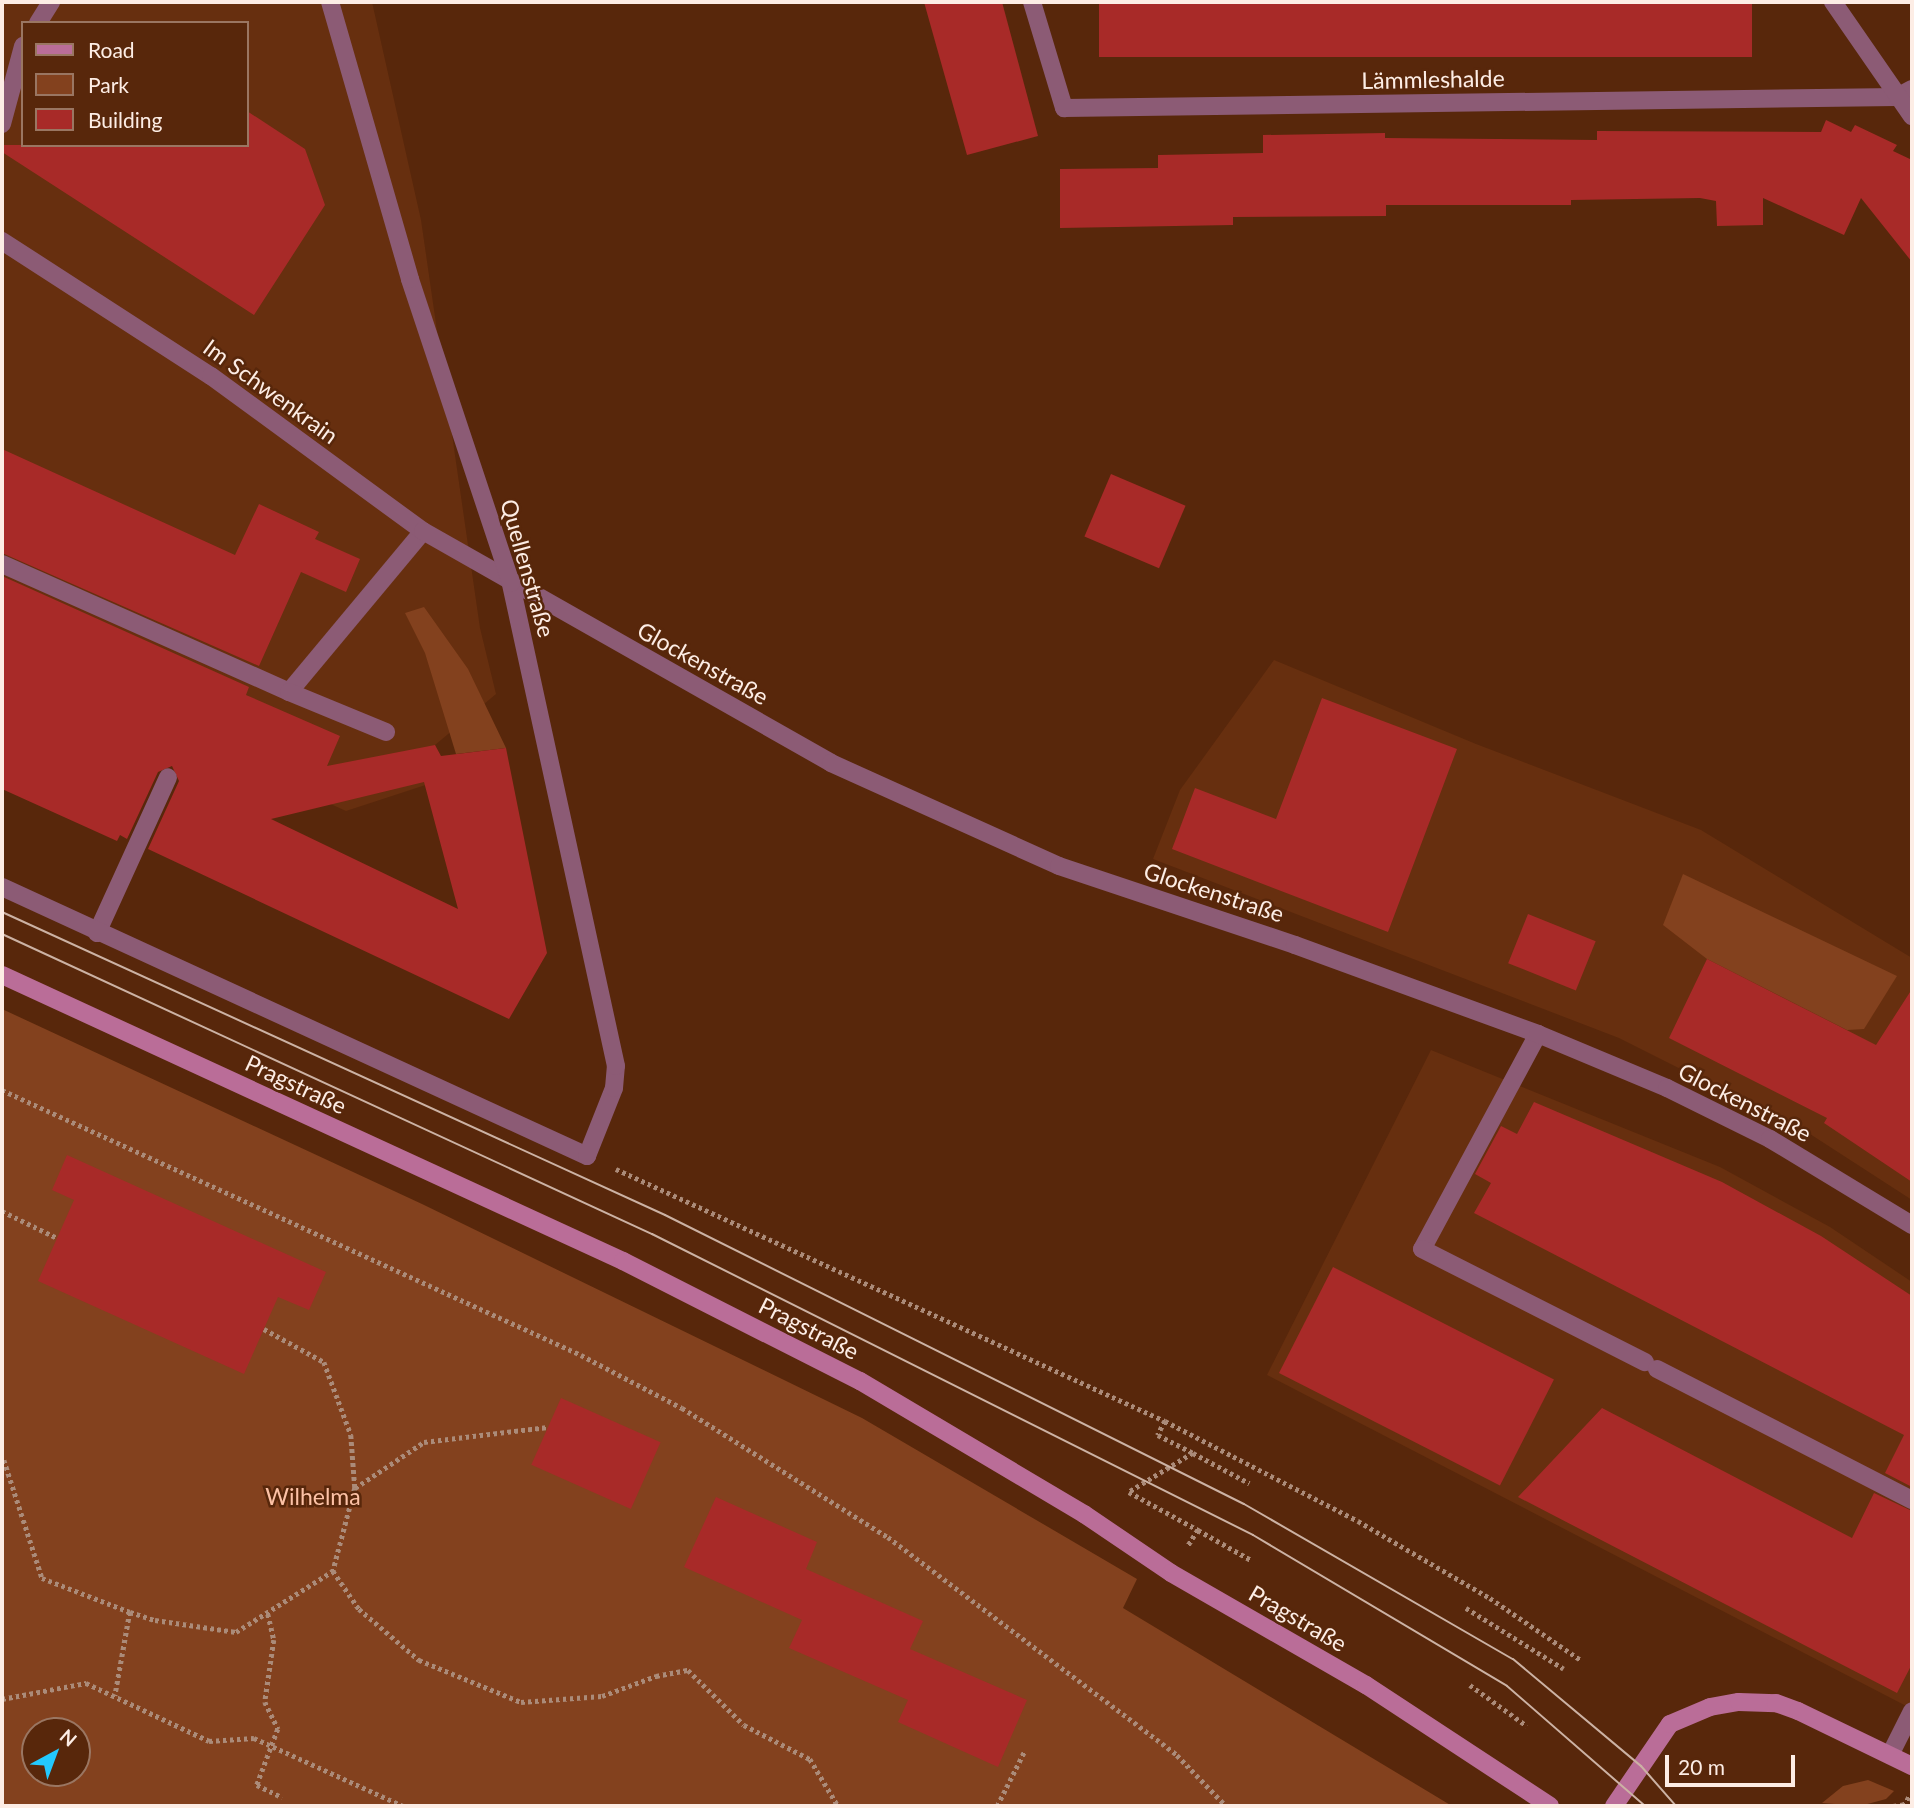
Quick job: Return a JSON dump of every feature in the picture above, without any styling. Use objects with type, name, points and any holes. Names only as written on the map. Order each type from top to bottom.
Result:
[{"type":"main road","name":"Pragstraße","points":[[2,975],[623,1261],[860,1381],[1084,1514],[1171,1573],[1366,1685],[1550,1806]]},
{"type":"main road","points":[[1614,1806],[1670,1724],[1710,1707],[1776,1703],[1912,1766]]},
{"type":"street","points":[[39,21],[51,2]]},
{"type":"street","name":"Quellenstraße","points":[[330,2],[410,279],[511,583],[616,1066],[614,1088],[587,1156]]},
{"type":"street","name":"Lämmleshalde","points":[[1032,2],[1064,108],[1905,93]]},
{"type":"street","points":[[1833,2],[1905,93],[1912,116]]},
{"type":"street","points":[[2,124],[21,53]]},
{"type":"street","name":"Im Schwenkrain","points":[[2,241],[211,376],[423,531],[511,583]]},
{"type":"street","points":[[289,692],[423,531]]},
{"type":"street","points":[[2,564],[386,733]]},
{"type":"street","name":"Glockenstraße","points":[[511,583],[831,763],[1059,866],[1295,945],[1538,1034],[1667,1088],[1770,1139],[1912,1225]]},
{"type":"street","points":[[97,933],[168,777]]},
{"type":"street","points":[[2,887],[97,933],[587,1156]]},
{"type":"street","points":[[1538,1034],[1422,1249],[1912,1500]]},
{"type":"street","points":[[1890,1755],[1912,1711]]},
{"type":"path","points":[[2,1090],[581,1355],[682,1408],[888,1536],[1177,1755],[1226,1806]]},
{"type":"path","points":[[587,1156],[1165,1421],[1358,1521],[1490,1598],[1581,1660]]},
{"type":"path","points":[[2,1211],[57,1238]]},
{"type":"path","points":[[4,1460],[42,1578],[131,1612],[228,1632],[245,1629],[333,1571],[355,1488],[351,1435],[324,1362],[264,1329]]},
{"type":"path","points":[[1165,1421],[1158,1435],[1249,1483]]},
{"type":"path","points":[[355,1488],[424,1442],[548,1427]]},
{"type":"path","points":[[1193,1453],[1129,1492],[1251,1560]]},
{"type":"path","points":[[2,1481],[10,1479]]},
{"type":"path","points":[[1171,1573],[1198,1530]]},
{"type":"path","points":[[333,1571],[359,1609],[419,1660],[521,1702],[602,1696],[656,1676],[688,1670],[744,1725],[810,1759],[838,1806]]},
{"type":"path","points":[[1466,1608],[1564,1669]]},
{"type":"path","points":[[115,1696],[131,1612]]},
{"type":"path","points":[[268,1614],[274,1640],[264,1695],[278,1722],[257,1785],[282,1797]]},
{"type":"path","points":[[2,1699],[86,1683],[209,1741],[254,1738],[404,1806]]},
{"type":"path","points":[[1470,1685],[1527,1726]]},
{"type":"path","points":[[997,1806],[1024,1752]]},
{"type":"path","points":[[1893,1806],[1905,1804]]},
{"type":"shaded area","points":[[2,2],[372,2],[421,220],[480,628],[496,694],[435,745],[447,778],[346,811],[2,655]]},
{"type":"shaded area","points":[[1274,660],[1476,744],[1701,830],[1912,958],[1912,1200],[1810,1134],[1619,1038],[1153,859],[1180,790]]},
{"type":"shaded area","points":[[1431,1050],[1720,1167],[1830,1227],[1912,1282],[1912,1709],[1267,1375]]},
{"type":"green space","points":[[424,607],[468,669],[506,748],[456,754],[425,653],[405,613]]},
{"type":"green space","points":[[1683,874],[1897,976],[1864,1029],[1847,1030],[1707,959],[1663,925]]},
{"type":"green space","name":"Wilhelma","points":[[2,1009],[422,1204],[862,1418],[1137,1579],[1123,1608],[1452,1806],[2,1806]]},
{"type":"green space","points":[[1868,1780],[1894,1791],[1886,1799],[1860,1806],[1822,1803],[1843,1786]]},
{"type":"building","points":[[924,2],[1002,2],[1038,136],[967,155]]},
{"type":"building","points":[[1099,2],[1752,2],[1752,57],[1099,57]]},
{"type":"building","points":[[248,112],[305,149],[325,205],[254,315],[2,152],[2,145],[248,147]]},
{"type":"building","points":[[1826,120],[1851,132],[1855,125],[1897,145],[1893,151],[1912,160],[1912,262],[1861,198],[1844,235],[1763,198],[1763,225],[1717,226],[1716,201],[1700,198],[1571,200],[1571,205],[1386,205],[1386,216],[1233,217],[1233,225],[1060,228],[1060,169],[1158,168],[1158,155],[1263,153],[1263,135],[1385,133],[1385,138],[1597,140],[1597,131],[1821,132]]},
{"type":"building","points":[[2,449],[235,555],[259,504],[319,532],[315,539],[360,559],[346,592],[301,572],[259,666],[2,553]]},
{"type":"building","points":[[1111,474],[1186,506],[1159,568],[1084,537]]},
{"type":"building","points":[[2,576],[249,687],[246,695],[340,736],[327,766],[435,745],[441,756],[506,748],[547,953],[509,1019],[148,849],[179,781],[172,766],[158,772],[127,839],[120,835],[117,841],[2,789]],"holes":[[[424,782],[458,909],[271,819]]]},
{"type":"building","points":[[1322,698],[1457,749],[1388,932],[1172,849],[1195,788],[1276,819]]},
{"type":"building","points":[[1528,914],[1596,941],[1576,990],[1508,963]]},
{"type":"building","points":[[1707,959],[1876,1045],[1912,989],[1912,1182],[1824,1123],[1827,1118],[1669,1038]]},
{"type":"building","points":[[1534,1102],[1722,1182],[1821,1236],[1912,1296],[1912,1487],[1885,1473],[1904,1435],[1474,1213],[1491,1183],[1475,1174],[1501,1126],[1517,1134]]},
{"type":"building","points":[[67,1155],[326,1272],[309,1310],[278,1297],[244,1374],[38,1281],[74,1200],[52,1190]]},
{"type":"building","points":[[1333,1267],[1554,1380],[1500,1486],[1279,1373]]},
{"type":"building","points":[[561,1398],[661,1442],[631,1509],[531,1465]]},
{"type":"building","points":[[1602,1408],[1852,1538],[1874,1493],[1912,1511],[1912,1664],[1897,1693],[1518,1497]]},
{"type":"building","points":[[716,1497],[817,1542],[806,1569],[923,1621],[910,1649],[1027,1700],[998,1767],[898,1722],[908,1700],[789,1648],[802,1620],[684,1567]]},
{"type":"tram line","points":[[2,912],[665,1215],[1244,1504],[1513,1659],[1641,1766],[1676,1806]]},
{"type":"tram line","points":[[2,934],[652,1234],[1253,1535],[1507,1686],[1645,1806]]}]
